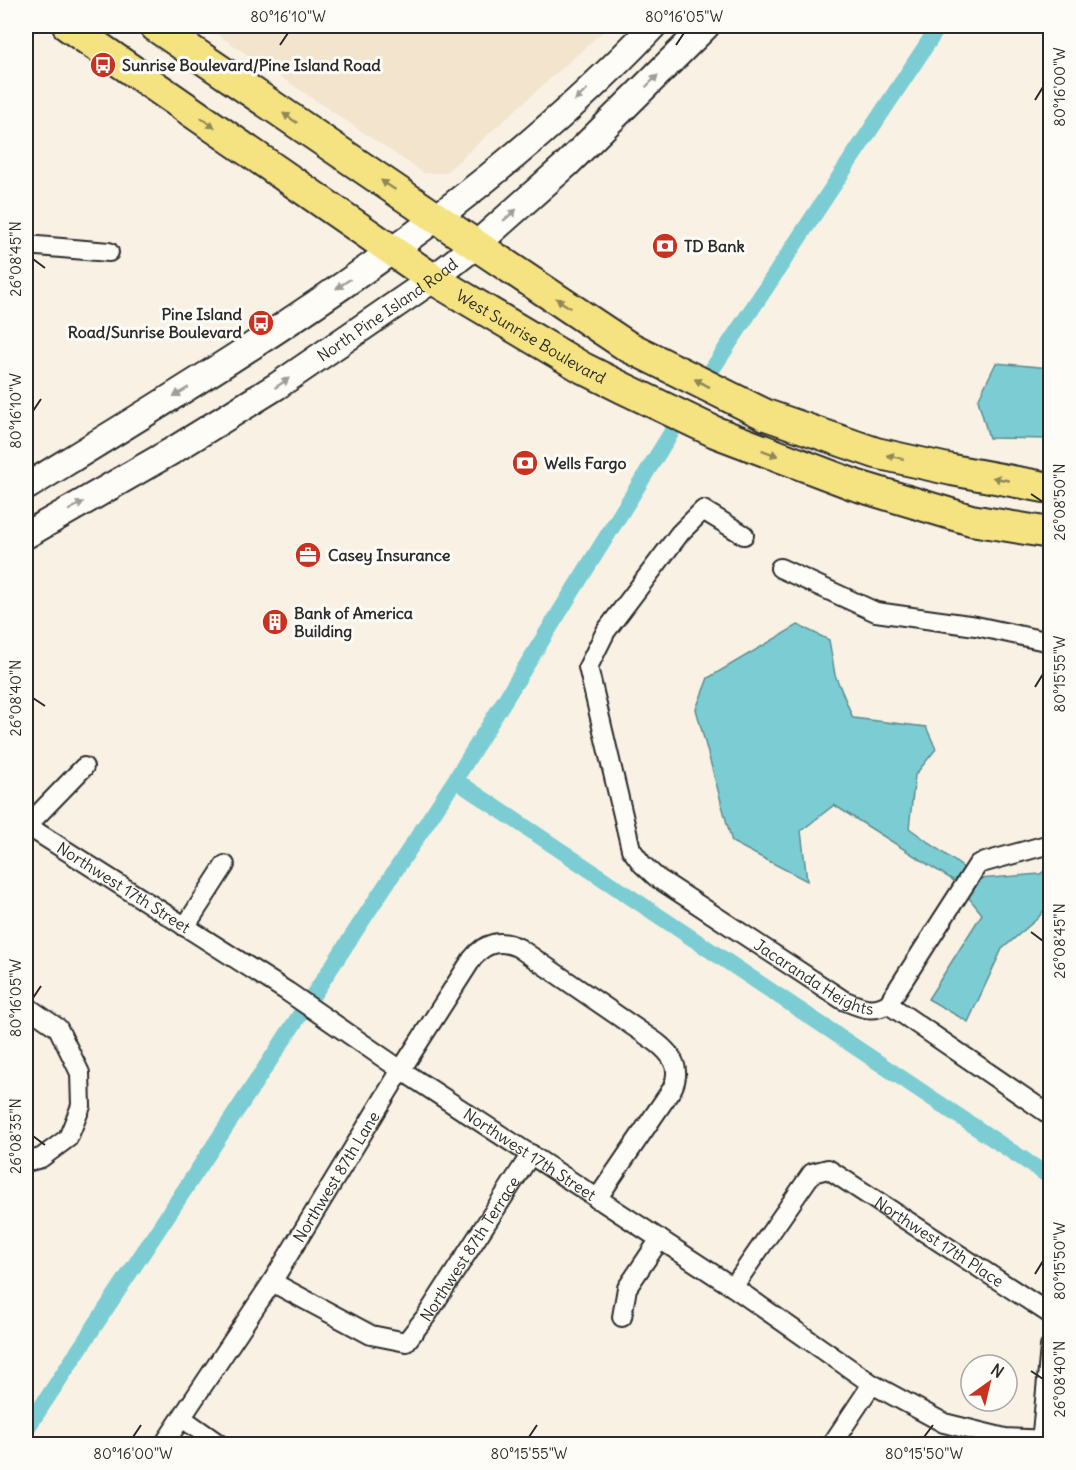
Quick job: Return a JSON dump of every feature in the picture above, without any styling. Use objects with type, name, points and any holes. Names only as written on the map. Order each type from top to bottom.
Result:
[{"type":"highway","name":"West Sunrise Boulevard","points":[[68,26],[433,279],[583,368],[715,432],[855,484],[961,517],[1050,533]]},
{"type":"highway","points":[[155,26],[476,245],[627,345],[656,360],[766,415],[876,453],[1050,488]]},
{"type":"main road","points":[[26,487],[225,364],[468,195],[520,152],[628,53],[653,26]]},
{"type":"main road","name":"North Pine Island Road","points":[[26,535],[172,451],[278,386],[433,279],[476,245],[567,164],[706,26]]},
{"type":"street","points":[[26,245],[109,252]]},
{"type":"street","name":"Jacaranda Heights","points":[[744,535],[703,510],[680,533],[606,631],[588,667],[631,849],[642,864],[656,877],[843,1000],[859,1007],[877,1010],[888,1004],[978,864],[1050,844]]},
{"type":"street","points":[[780,568],[876,612],[976,626],[1050,642]]},
{"type":"street","points":[[26,826],[84,767]]},
{"type":"street","name":"Northwest 17th Street","points":[[26,826],[288,992],[401,1070],[733,1287],[872,1384],[944,1423],[1005,1438],[1045,1441]]},
{"type":"street","points":[[185,927],[225,865]]},
{"type":"street","name":"Northwest 87th Lane","points":[[164,1444],[272,1282],[401,1070],[472,958],[483,947],[497,943],[511,944],[519,948],[663,1047],[675,1062],[677,1074],[674,1085],[597,1198]]},
{"type":"street","points":[[888,1004],[1050,1115]]},
{"type":"street","points":[[26,1006],[58,1028],[80,1073],[81,1106],[68,1138],[33,1160]]},
{"type":"street","name":"Northwest 87th Terrace","points":[[272,1282],[371,1335],[406,1342],[427,1315],[531,1154]]},
{"type":"street","name":"Northwest 17th Place","points":[[733,1287],[812,1173],[828,1169],[1050,1314]]},
{"type":"street","points":[[622,1317],[627,1288],[660,1239]]},
{"type":"street","points":[[1045,1441],[1050,1347]]},
{"type":"street","points":[[832,1444],[872,1384]]},
{"type":"street","points":[[182,1418],[219,1444]]},
{"type":"shaded area","points":[[205,26],[609,26],[445,173],[424,173]]},
{"type":"water","points":[[996,363],[1050,368],[1050,439],[989,438],[978,400]]},
{"type":"water","points":[[798,625],[829,640],[835,675],[853,718],[926,727],[936,749],[915,775],[909,828],[979,879],[1040,874],[1050,867],[1050,902],[1038,918],[1002,949],[968,1022],[928,999],[982,914],[956,882],[834,805],[801,831],[807,881],[732,842],[696,709],[708,678]]},
{"type":"waterway","points":[[711,371],[939,26]]},
{"type":"waterway","points":[[26,1430],[455,780],[671,433]]},
{"type":"waterway","points":[[455,780],[1050,1177]]},
{"type":"place","name":"Sunrise Boulevard/Pine Island Road","points":[[103,65]]},
{"type":"place","name":"TD Bank","points":[[665,246]]},
{"type":"place","name":"Pine Island Road/Sunrise Boulevard","points":[[261,323]]},
{"type":"place","name":"Wells Fargo","points":[[525,463]]},
{"type":"place","name":"Casey Insurance","points":[[308,555]]},
{"type":"place","name":"Bank of America Building","points":[[275,622]]}]
